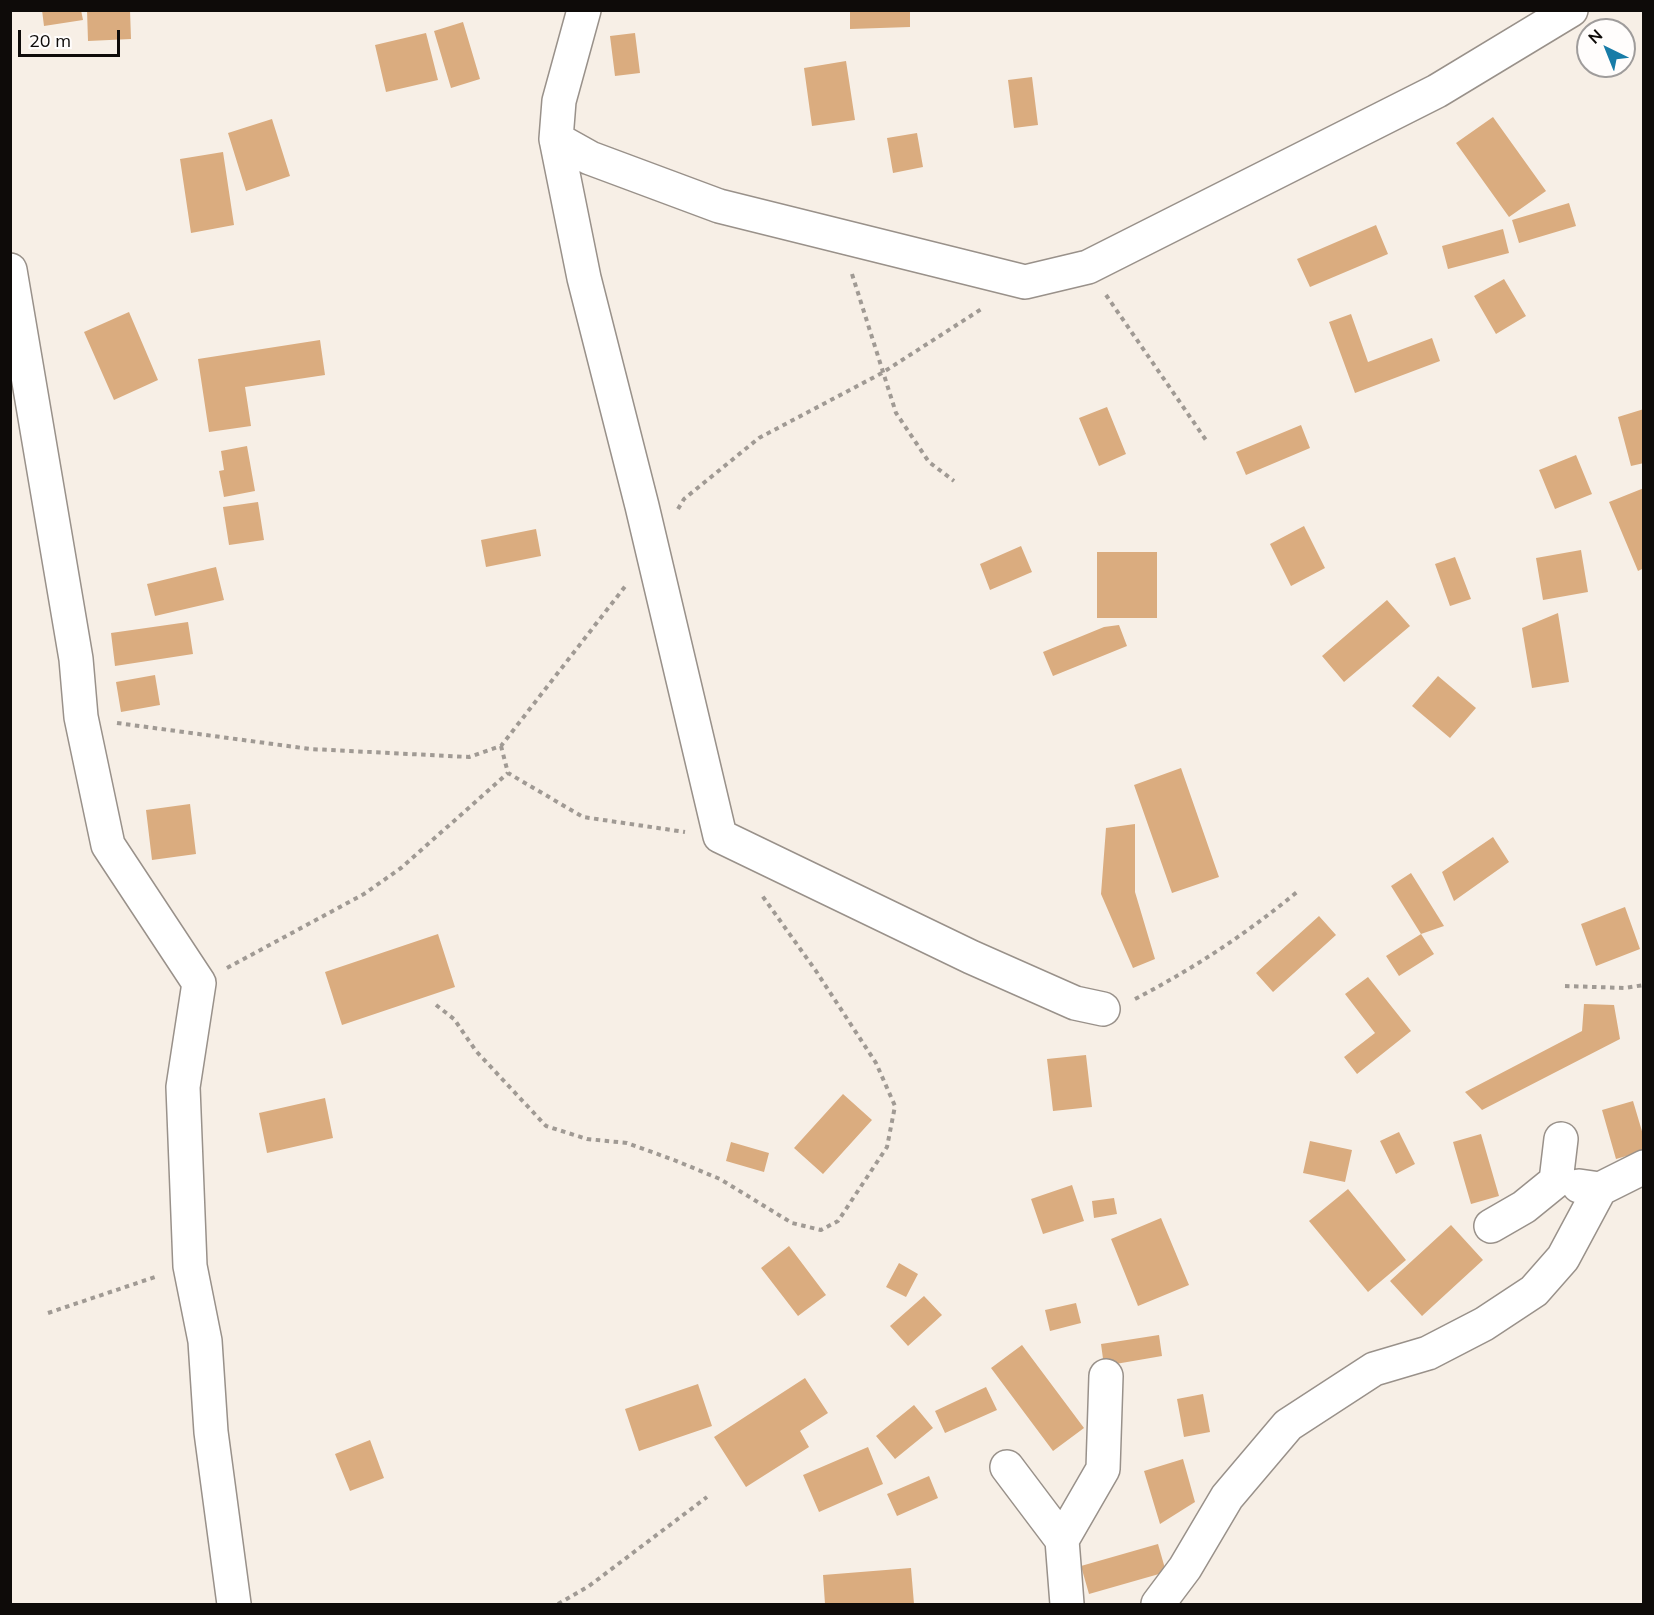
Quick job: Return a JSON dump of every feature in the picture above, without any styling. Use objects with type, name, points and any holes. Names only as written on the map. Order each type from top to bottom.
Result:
[{"type":"street","points":[[584,10],[558,101],[556,139],[584,278],[720,836],[971,957],[1075,1003],[1103,1009]]},
{"type":"street","points":[[556,139],[590,158],[719,206],[1024,282],[1088,267],[1437,91],[1571,10]]},
{"type":"street","points":[[10,270],[76,659],[81,717],[108,845],[199,983],[183,1087],[190,1266],[205,1341],[211,1432],[234,1605]]},
{"type":"street","points":[[1491,1226],[1524,1207],[1556,1181],[1560,1139]]},
{"type":"street","points":[[1158,1605],[1185,1568],[1227,1497],[1288,1425],[1374,1369],[1428,1353],[1484,1324],[1534,1291],[1563,1258],[1600,1189],[1644,1167]]},
{"type":"street","points":[[1556,1181],[1600,1189]]},
{"type":"street","points":[[1062,1540],[1103,1469],[1106,1376]]},
{"type":"street","points":[[1007,1467],[1062,1540],[1067,1605]]},
{"type":"path","points":[[841,238],[896,413],[929,462],[954,481]]},
{"type":"path","points":[[1088,267],[1208,443]]},
{"type":"path","points":[[81,717],[310,749],[470,757],[501,746],[651,553],[684,499],[759,438],[882,373],[1024,282]]},
{"type":"path","points":[[501,746],[508,772],[583,817],[646,828],[720,836]]},
{"type":"path","points":[[199,983],[364,894],[437,837],[508,772]]},
{"type":"path","points":[[436,1005],[454,1019],[476,1051],[546,1126],[587,1139],[627,1143],[674,1160],[720,1179],[792,1223],[821,1230],[838,1221],[887,1147],[895,1106],[876,1063],[816,971],[754,884]]},
{"type":"path","points":[[1103,1009],[1127,1004],[1178,977],[1252,929],[1297,892]]},
{"type":"path","points":[[1565,986],[1625,988],[1644,985]]},
{"type":"path","points":[[48,1313],[190,1266]]},
{"type":"path","points":[[558,1605],[589,1586],[707,1497]]},
{"type":"building","points":[[42,10],[81,10],[83,20],[44,26]]},
{"type":"building","points":[[87,10],[130,10],[131,39],[88,41]]},
{"type":"building","points":[[850,10],[910,10],[910,27],[850,29]]},
{"type":"building","points":[[463,22],[480,79],[451,88],[434,31]]},
{"type":"building","points":[[426,33],[438,80],[386,92],[375,45]]},
{"type":"building","points":[[635,33],[640,73],[615,76],[610,36]]},
{"type":"building","points":[[846,61],[855,120],[812,126],[804,68]]},
{"type":"building","points":[[1032,77],[1038,125],[1014,128],[1008,80]]},
{"type":"building","points":[[1493,117],[1546,191],[1509,217],[1456,143]]},
{"type":"building","points":[[272,119],[290,176],[246,191],[228,133]]},
{"type":"building","points":[[917,133],[923,167],[893,173],[887,138]]},
{"type":"building","points":[[223,152],[234,225],[191,233],[180,159]]},
{"type":"building","points":[[1569,203],[1576,226],[1519,243],[1512,220]]},
{"type":"building","points":[[1376,225],[1388,254],[1310,287],[1297,259]]},
{"type":"building","points":[[1503,229],[1509,253],[1448,269],[1442,246]]},
{"type":"building","points":[[1504,279],[1526,316],[1496,334],[1474,296]]},
{"type":"building","points":[[129,312],[158,380],[114,400],[84,332]]},
{"type":"building","points":[[1351,314],[1368,362],[1432,338],[1440,361],[1355,393],[1329,322]]},
{"type":"building","points":[[320,340],[325,375],[245,387],[251,426],[209,432],[198,359]]},
{"type":"building","points":[[1107,407],[1126,454],[1099,466],[1079,418]]},
{"type":"building","points":[[1644,409],[1644,463],[1631,466],[1618,417]]},
{"type":"building","points":[[1301,425],[1310,448],[1246,475],[1236,452]]},
{"type":"building","points":[[247,446],[255,491],[224,497],[219,471],[224,470],[221,451]]},
{"type":"building","points":[[1576,455],[1592,494],[1555,509],[1539,470]]},
{"type":"building","points":[[1644,488],[1644,568],[1638,571],[1609,502]]},
{"type":"building","points":[[258,502],[264,540],[229,545],[223,507]]},
{"type":"building","points":[[1304,526],[1325,568],[1291,586],[1270,544]]},
{"type":"building","points":[[536,529],[541,556],[486,567],[481,540]]},
{"type":"building","points":[[1021,546],[1032,572],[990,590],[980,564]]},
{"type":"building","points":[[1581,550],[1588,592],[1543,600],[1536,558]]},
{"type":"building","points":[[1097,552],[1157,552],[1157,618],[1097,618]]},
{"type":"building","points":[[1455,557],[1471,599],[1450,606],[1435,564]]},
{"type":"building","points":[[216,567],[224,600],[155,616],[147,584]]},
{"type":"building","points":[[1387,600],[1410,626],[1344,682],[1322,656]]},
{"type":"building","points":[[1558,613],[1569,682],[1532,688],[1522,628]]},
{"type":"building","points":[[188,622],[193,654],[115,666],[111,633]]},
{"type":"building","points":[[1119,625],[1127,646],[1053,676],[1043,652],[1104,627]]},
{"type":"building","points":[[155,675],[160,705],[121,712],[116,682]]},
{"type":"building","points":[[1438,676],[1476,708],[1450,738],[1412,706]]},
{"type":"building","points":[[1181,768],[1219,877],[1172,893],[1134,785]]},
{"type":"building","points":[[190,804],[196,854],[152,860],[146,810]]},
{"type":"building","points":[[1135,824],[1135,892],[1155,959],[1133,968],[1101,894],[1106,828]]},
{"type":"building","points":[[1493,837],[1509,862],[1454,901],[1442,872]]},
{"type":"building","points":[[1411,873],[1444,926],[1421,934],[1391,886]]},
{"type":"building","points":[[1625,907],[1640,949],[1596,966],[1581,924]]},
{"type":"building","points":[[1319,916],[1336,935],[1273,992],[1256,973]]},
{"type":"building","points":[[438,934],[455,987],[342,1025],[325,972]]},
{"type":"building","points":[[1421,934],[1434,954],[1399,976],[1386,956]]},
{"type":"building","points":[[1368,977],[1411,1031],[1357,1074],[1344,1057],[1375,1033],[1345,994]]},
{"type":"building","points":[[1584,1004],[1614,1005],[1620,1039],[1482,1110],[1465,1092],[1582,1031]]},
{"type":"building","points":[[1086,1055],[1092,1107],[1053,1111],[1047,1059]]},
{"type":"building","points":[[843,1094],[872,1120],[823,1174],[794,1148]]},
{"type":"building","points":[[325,1098],[333,1138],[267,1153],[259,1113]]},
{"type":"building","points":[[1633,1101],[1644,1138],[1644,1151],[1616,1159],[1602,1110]]},
{"type":"building","points":[[1399,1132],[1415,1164],[1396,1174],[1380,1141]]},
{"type":"building","points":[[1481,1134],[1499,1196],[1471,1204],[1453,1142]]},
{"type":"building","points":[[1310,1141],[1352,1150],[1345,1182],[1303,1173]]},
{"type":"building","points":[[731,1142],[769,1153],[764,1172],[726,1161]]},
{"type":"building","points":[[1072,1185],[1084,1221],[1043,1234],[1031,1199]]},
{"type":"building","points":[[1348,1189],[1406,1260],[1368,1292],[1309,1221]]},
{"type":"building","points":[[1114,1198],[1117,1214],[1094,1218],[1092,1201]]},
{"type":"building","points":[[1161,1218],[1189,1285],[1138,1306],[1111,1239]]},
{"type":"building","points":[[1451,1225],[1483,1260],[1422,1316],[1390,1281]]},
{"type":"building","points":[[789,1246],[826,1295],[798,1316],[761,1268]]},
{"type":"building","points":[[899,1263],[918,1274],[906,1297],[886,1287]]},
{"type":"building","points":[[924,1296],[942,1315],[908,1346],[890,1326]]},
{"type":"building","points":[[1076,1303],[1081,1323],[1050,1331],[1045,1310]]},
{"type":"building","points":[[1159,1335],[1162,1356],[1104,1366],[1101,1344]]},
{"type":"building","points":[[1022,1345],[1084,1428],[1053,1451],[991,1368]]},
{"type":"building","points":[[805,1378],[828,1413],[800,1431],[809,1447],[746,1487],[714,1437]]},
{"type":"building","points":[[698,1384],[712,1426],[639,1451],[625,1409]]},
{"type":"building","points":[[986,1387],[997,1410],[945,1433],[935,1411]]},
{"type":"building","points":[[1203,1394],[1210,1432],[1184,1437],[1177,1399]]},
{"type":"building","points":[[914,1405],[933,1428],[895,1459],[876,1436]]},
{"type":"building","points":[[370,1440],[384,1478],[350,1491],[335,1454]]},
{"type":"building","points":[[868,1447],[883,1484],[819,1512],[803,1475]]},
{"type":"building","points":[[1183,1459],[1195,1502],[1160,1524],[1144,1471]]},
{"type":"building","points":[[929,1476],[938,1498],[897,1516],[887,1494]]},
{"type":"building","points":[[1158,1544],[1166,1572],[1089,1594],[1081,1566]]},
{"type":"building","points":[[911,1568],[914,1604],[825,1604],[823,1575]]}]
